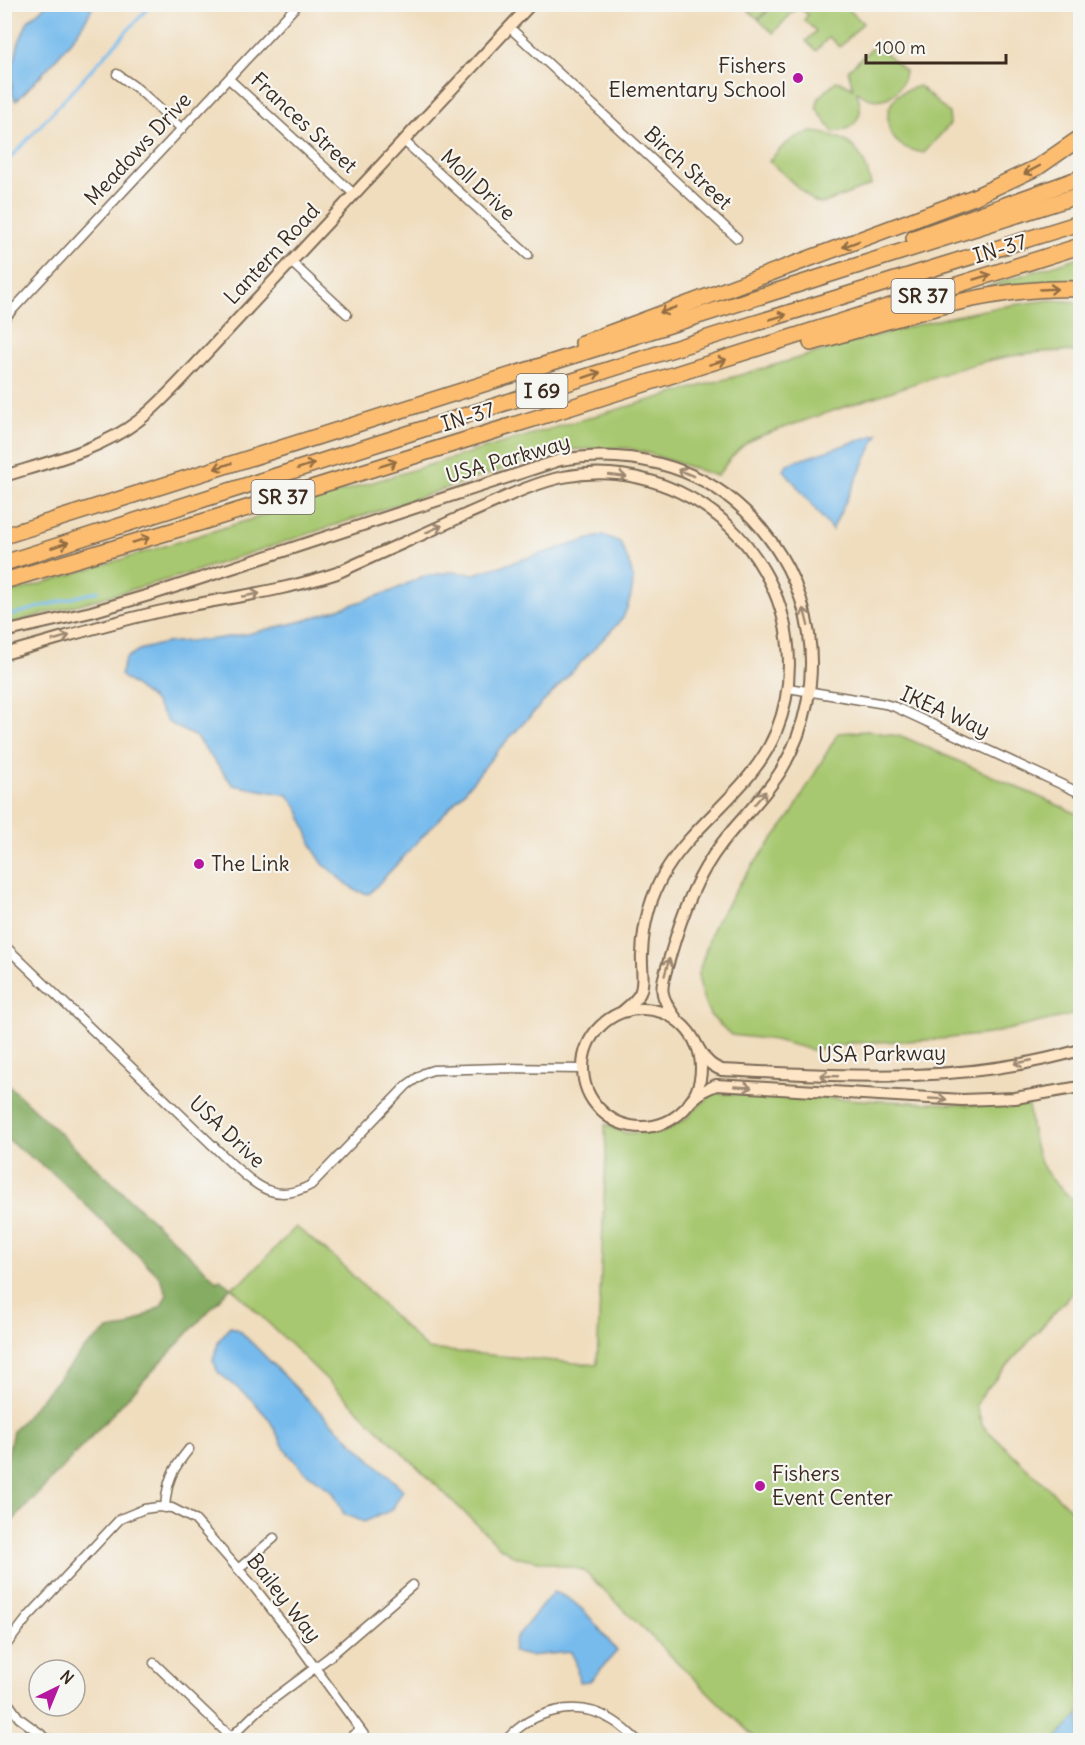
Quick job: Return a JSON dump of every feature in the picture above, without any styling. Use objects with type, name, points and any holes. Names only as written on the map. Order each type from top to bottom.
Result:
[{"type":"highway","points":[[439,398],[974,197],[1038,167],[1080,138]]},
{"type":"highway","name":"IN-37","points":[[868,263],[902,243],[1080,178]]},
{"type":"highway","name":"I 69","points":[[4,536],[1080,195]]},
{"type":"highway","name":"I 69","points":[[4,562],[728,332],[1080,223]]},
{"type":"highway","name":"IN-37","points":[[4,580],[213,519],[766,347],[1080,246]]},
{"type":"highway","points":[[766,347],[801,345],[991,295],[1080,289]]},
{"type":"street","name":"Meadows Drive","points":[[4,319],[298,4]]},
{"type":"street","name":"Lantern Road","points":[[4,476],[95,445],[136,422],[172,389],[531,4]]},
{"type":"street","name":"Birch Street","points":[[509,27],[737,238]]},
{"type":"street","points":[[117,74],[138,89],[182,129]]},
{"type":"street","name":"Frances Street","points":[[229,79],[354,194]]},
{"type":"street","name":"Moll Drive","points":[[404,141],[528,255]]},
{"type":"street","points":[[291,262],[347,314]]},
{"type":"street","name":"USA Parkway","points":[[4,632],[91,612],[156,593],[536,467],[581,457],[606,455],[651,461],[693,476],[738,505],[759,526],[780,554],[799,589],[808,621],[812,650],[809,693],[799,733],[782,769],[715,852],[687,900],[663,982],[663,1000],[677,1020]]},
{"type":"street","name":"USA Parkway","points":[[4,654],[158,612],[265,593],[337,573],[537,484],[576,475],[604,474],[638,478],[679,492],[707,507],[741,537],[764,571],[778,602],[788,643],[788,688],[777,730],[762,759],[743,783],[692,835],[669,865],[659,884],[645,926],[641,955],[641,992],[623,1011]]},
{"type":"street","name":"IKEA Way","points":[[788,688],[894,707],[1080,793]]},
{"type":"street","name":"USA Drive","points":[[4,945],[231,1163],[261,1188],[273,1192],[286,1194],[311,1185],[407,1085],[424,1073],[453,1069],[582,1069]]},
{"type":"street","name":"USA Parkway","points":[[1080,1050],[965,1072],[910,1076],[850,1077],[722,1070],[705,1059],[688,1030],[677,1020],[669,1015],[642,1008],[623,1011],[612,1016],[593,1033],[585,1050],[582,1069],[591,1099],[606,1115],[625,1124],[646,1127],[666,1122],[683,1110],[703,1090],[716,1085],[962,1100],[1015,1098],[1080,1087]]},
{"type":"street","name":"USA Parkway","points":[[690,1102],[701,1077],[701,1059],[695,1042]]},
{"type":"street","points":[[4,1648],[28,1617],[120,1519],[144,1509],[165,1508],[169,1480],[174,1468],[189,1449]]},
{"type":"street","name":"Bailey Way","points":[[165,1508],[178,1511],[195,1520],[238,1569],[315,1667],[368,1740]]},
{"type":"street","points":[[238,1569],[274,1538]]},
{"type":"street","points":[[154,1663],[229,1739],[274,1698],[315,1667],[413,1585]]},
{"type":"street","points":[[4,1697],[19,1718],[49,1740]]},
{"type":"street","points":[[506,1740],[523,1724],[535,1718],[547,1713],[571,1709],[585,1710],[610,1719],[637,1740]]},
{"type":"street","points":[[346,1740],[360,1730]]},
{"type":"green space","points":[[745,4],[771,5],[758,19],[744,6]]},
{"type":"green space","points":[[774,5],[791,5],[796,9],[773,33],[759,20]]},
{"type":"green space","points":[[796,5],[844,5],[863,23],[840,47],[829,37],[816,51],[806,41],[816,31],[804,20],[808,15]]},
{"type":"green space","points":[[879,47],[905,71],[899,88],[888,98],[880,99],[864,96],[856,91],[860,106],[858,119],[849,128],[833,132],[816,108],[819,98],[836,81],[853,88],[848,70],[871,49]]},
{"type":"green space","points":[[919,86],[949,113],[950,124],[924,153],[901,145],[892,135],[888,121],[890,107],[898,95],[905,90]]},
{"type":"green space","points":[[812,132],[836,137],[853,146],[864,162],[871,185],[822,204],[813,201],[769,161],[788,142]]},
{"type":"green space","points":[[1080,257],[1080,282],[1043,282],[985,287]]},
{"type":"green space","points":[[1050,300],[1080,302],[1080,352],[1031,353],[960,368],[760,436],[747,443],[736,453],[717,476],[627,448],[562,450],[187,574],[5,625],[5,595],[549,429],[847,344],[968,313]]},
{"type":"green space","points":[[868,731],[904,737],[1080,815],[1080,1013],[989,1034],[930,1040],[851,1043],[812,1050],[775,1040],[731,1035],[710,1015],[702,995],[698,975],[713,927],[742,880],[791,815],[838,733]]},
{"type":"green space","points":[[5,1082],[217,1281],[220,1279],[231,1287],[5,1529],[5,1466],[13,1431],[85,1348],[108,1330],[127,1327],[161,1306],[167,1294],[159,1276],[54,1174],[5,1138]]},
{"type":"green space","points":[[713,1093],[975,1105],[1028,1101],[1036,1151],[1044,1169],[1080,1207],[1080,1284],[985,1391],[976,1405],[983,1426],[1080,1518],[1080,1740],[757,1740],[583,1570],[514,1556],[500,1547],[231,1287],[243,1281],[296,1227],[335,1258],[427,1349],[597,1365],[606,1155],[605,1124],[626,1133],[662,1133],[686,1119]]},
{"type":"water","points":[[47,4],[89,5],[92,9],[67,46],[16,101],[12,93],[12,70],[19,42],[28,21]]},
{"type":"water","points":[[878,434],[832,530],[784,470],[787,464]]},
{"type":"water","points":[[603,535],[620,542],[629,563],[633,588],[623,618],[499,749],[465,791],[369,894],[356,891],[323,864],[314,850],[298,808],[288,795],[233,785],[196,737],[169,723],[153,700],[120,675],[126,658],[139,650],[165,643],[247,634],[303,621],[392,591],[421,577],[450,572],[474,574]]},
{"type":"water","points":[[230,1327],[240,1331],[313,1405],[403,1490],[392,1510],[364,1522],[344,1514],[333,1492],[303,1470],[286,1451],[269,1419],[251,1399],[218,1372],[213,1360],[219,1340]]},
{"type":"water","points":[[553,1592],[581,1608],[617,1651],[590,1681],[579,1682],[576,1662],[571,1652],[529,1656],[513,1652],[515,1639]]},
{"type":"water","points":[[1080,1714],[1080,1740],[1055,1740]]},
{"type":"waterway","points":[[4,165],[152,4]]},
{"type":"waterway","points":[[4,617],[98,591]]},
{"type":"place","name":"Fishers Elementary School","points":[[798,78]]},
{"type":"place","name":"The Link","points":[[199,864]]},
{"type":"place","name":"Fishers Event Center","points":[[760,1486]]}]
